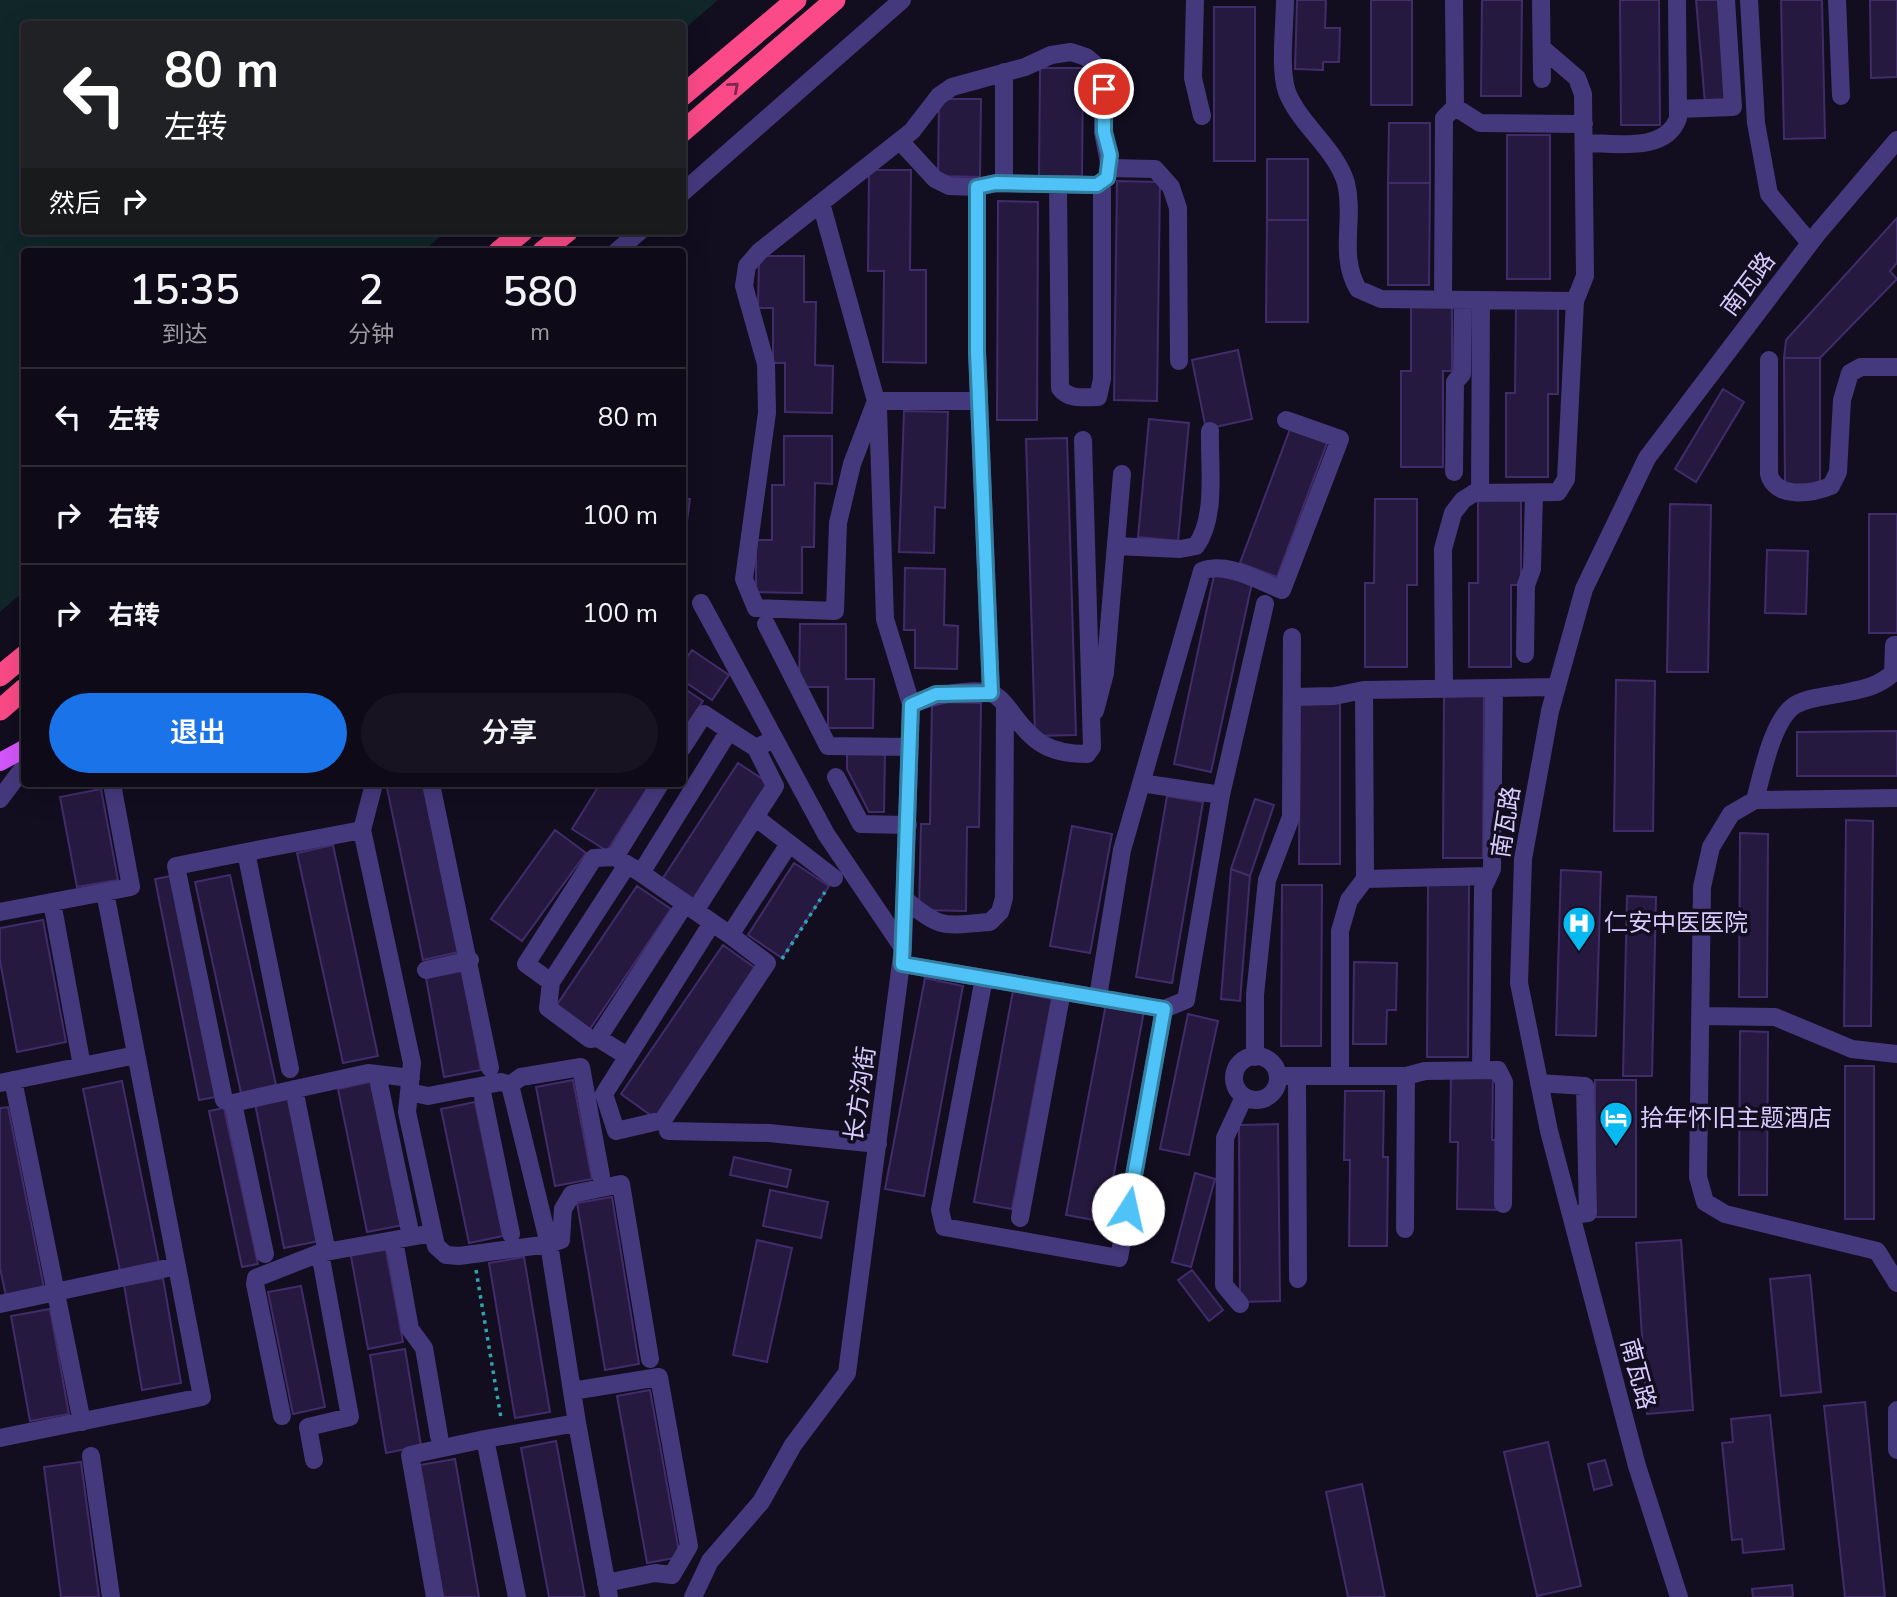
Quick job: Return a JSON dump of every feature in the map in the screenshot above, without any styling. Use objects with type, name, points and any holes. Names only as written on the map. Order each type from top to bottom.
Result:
[{"type":"highway","points":[[686,129],[835,0]]},
{"type":"highway","points":[[686,93],[791,4]]},
{"type":"highway","points":[[503,248],[518,235]]},
{"type":"highway","points":[[547,248],[563,235]]},
{"type":"highway","points":[[0,676],[21,658]]},
{"type":"highway","points":[[0,710],[21,692]]},
{"type":"main road","points":[[0,762],[21,751]]},
{"type":"street","points":[[686,189],[902,0]]},
{"type":"street","points":[[1195,0],[1193,78],[1202,116]]},
{"type":"street","points":[[1285,0],[1284,81],[1294,104],[1344,178],[1348,198],[1347,256],[1358,289],[1381,299],[1575,301]]},
{"type":"street","points":[[1443,300],[1444,118],[1455,107],[1454,0]]},
{"type":"street","points":[[1541,0],[1542,79]]},
{"type":"street","points":[[1584,144],[1664,138],[1674,128],[1678,109],[1677,0]]},
{"type":"street","points":[[1678,109],[1733,107],[1726,0]]},
{"type":"street","points":[[1749,0],[1756,122],[1769,194],[1810,243]]},
{"type":"street","points":[[1837,0],[1841,96]]},
{"type":"street","points":[[1444,689],[1443,549],[1446,529],[1463,500],[1480,493],[1558,492],[1566,479],[1575,301],[1585,276],[1583,94],[1577,78],[1542,48]]},
{"type":"street","points":[[979,401],[876,401],[852,464],[838,523],[835,611],[756,608],[744,579],[768,383],[744,286],[747,266],[760,251],[912,131],[939,96],[952,87],[1051,55],[1071,52],[1086,57],[1098,66],[1104,89],[1106,175],[1102,379],[1098,397],[1073,397],[1065,395],[1060,388],[1058,184]]},
{"type":"street","points":[[1003,72],[1004,183]]},
{"type":"street","points":[[1455,107],[1480,123],[1584,124]]},
{"type":"street","name":"南瓦路","points":[[1679,1597],[1637,1466],[1539,1083],[1519,983],[1523,859],[1557,687],[1584,589],[1647,458],[1810,243],[1897,139]]},
{"type":"street","points":[[900,141],[935,179],[948,186],[977,187],[1004,183],[1097,185],[1106,175],[1155,169],[1171,187],[1178,208],[1179,361]]},
{"type":"street","points":[[906,900],[931,922],[948,925],[990,922],[1000,912],[1004,898],[998,698],[979,401],[977,187]]},
{"type":"street","name":"长方沟街","points":[[693,1597],[710,1561],[761,1502],[793,1445],[847,1373],[903,956],[911,705],[885,618],[876,401],[821,203]]},
{"type":"street","points":[[620,248],[635,235]]},
{"type":"street","points":[[1454,472],[1455,382],[1462,374],[1472,300]]},
{"type":"street","points":[[1472,300],[1480,493]]},
{"type":"street","points":[[1769,360],[1769,474],[1772,485],[1779,490],[1817,492],[1830,486],[1838,472],[1842,400],[1850,373],[1861,368],[1897,367]]},
{"type":"street","points":[[1098,997],[1122,850],[1202,571],[1213,567],[1226,568],[1282,590],[1340,439],[1286,420]]},
{"type":"street","points":[[1116,546],[1180,549],[1196,546],[1203,535],[1208,518],[1210,431]]},
{"type":"street","points":[[911,705],[936,694],[998,698],[1041,746],[1087,754],[1091,747],[1091,728],[1083,440]]},
{"type":"street","points":[[1091,728],[1105,673],[1122,474]]},
{"type":"street","points":[[1525,654],[1526,585],[1532,569],[1535,494]]},
{"type":"street","points":[[701,603],[826,834],[903,956],[984,978],[1164,1009],[1186,1000],[1221,795],[1265,604]]},
{"type":"street","points":[[766,624],[828,746],[910,747]]},
{"type":"street","points":[[1255,1057],[1255,995],[1267,880],[1291,817],[1292,637]]},
{"type":"street","points":[[1755,800],[1769,751],[1783,719],[1795,706],[1814,699],[1878,686],[1893,673],[1894,645],[1897,645]]},
{"type":"street","points":[[1292,696],[1334,696],[1364,690],[1557,687]]},
{"type":"street","points":[[1481,1070],[1483,888],[1492,869],[1494,688]]},
{"type":"street","points":[[1340,1076],[1340,931],[1349,900],[1365,879],[1364,690]]},
{"type":"street","points":[[598,1038],[775,786],[756,748],[704,714],[686,742]]},
{"type":"street","points":[[627,1056],[598,1038],[590,1039],[548,1008],[551,982],[628,865],[729,731],[756,748]]},
{"type":"street","points":[[756,748],[775,738]]},
{"type":"street","points":[[0,778],[21,763]]},
{"type":"street","points":[[0,799],[21,771]]},
{"type":"street","points":[[836,777],[861,824],[908,825]]},
{"type":"street","points":[[1141,783],[1221,795]]},
{"type":"street","points":[[0,912],[131,887],[113,787]]},
{"type":"street","points":[[373,787],[362,830],[412,1063],[407,1112],[436,1247],[446,1255],[473,1254],[561,1240],[563,1209],[572,1194],[621,1184],[650,1359]]},
{"type":"street","points":[[432,787],[470,960],[490,1068]]},
{"type":"street","points":[[628,865],[659,787]]},
{"type":"street","points":[[1897,798],[1755,800],[1731,814],[1711,847],[1702,887],[1698,1177],[1705,1202],[1725,1214],[1877,1251],[1897,1283]]},
{"type":"street","points":[[755,817],[834,878]]},
{"type":"street","points":[[224,1100],[176,866],[362,830]]},
{"type":"street","points":[[730,935],[789,844]]},
{"type":"street","points":[[246,852],[290,1069]]},
{"type":"street","points":[[551,982],[526,964],[594,858],[628,865],[730,935],[767,963],[663,1120],[616,1131],[604,1094],[712,923]]},
{"type":"street","points":[[1365,879],[1488,876]]},
{"type":"street","points":[[0,1438],[202,1398],[105,892]]},
{"type":"street","points":[[52,902],[82,1066]]},
{"type":"street","points":[[426,970],[470,960]]},
{"type":"street","points":[[984,978],[940,1210],[944,1227],[1105,1256],[1119,1258],[1164,1009]]},
{"type":"street","points":[[1020,1218],[1062,991]]},
{"type":"street","points":[[1700,1016],[1775,1017],[1852,1049],[1897,1055]]},
{"type":"street","points":[[82,1422],[57,1292],[7,1082],[136,1055]]},
{"type":"street","points":[[1255,1057],[1272,1063],[1278,1076],[1271,1095],[1258,1100],[1244,1097],[1236,1086],[1235,1073],[1244,1060],[1255,1057]]},
{"type":"street","points":[[265,1254],[233,1103],[368,1073],[410,1085],[428,1096],[501,1083],[510,1085],[521,1077],[581,1067],[601,1176]]},
{"type":"street","points":[[1278,1076],[1406,1076],[1425,1071],[1498,1070],[1504,1083],[1503,1204]]},
{"type":"street","points":[[377,1074],[409,1227]]},
{"type":"street","points":[[1297,1076],[1297,1279]]},
{"type":"street","points":[[1405,1229],[1406,1076]]},
{"type":"street","points":[[1539,1083],[1585,1086],[1588,1213],[1571,1215]]},
{"type":"street","points":[[510,1085],[549,1244],[577,1423],[607,1590],[656,1573],[667,1576],[675,1572],[689,1546],[659,1377],[572,1391]]},
{"type":"street","points":[[481,1087],[511,1234]]},
{"type":"street","points":[[294,1089],[350,1417],[308,1426],[314,1460]]},
{"type":"street","points":[[1240,1304],[1224,1285],[1225,1138],[1244,1097]]},
{"type":"street","points":[[668,1131],[769,1133],[878,1144]]},
{"type":"street","points":[[282,1416],[256,1278],[323,1248],[432,1233]]},
{"type":"street","points":[[394,1240],[410,1329],[424,1348],[439,1436]]},
{"type":"street","points":[[0,1304],[177,1266]]},
{"type":"street","points":[[1897,1410],[1897,1450]]},
{"type":"street","points":[[435,1597],[410,1455],[577,1423]]},
{"type":"street","points":[[485,1439],[517,1597]]},
{"type":"street","points":[[91,1456],[111,1597]]},
{"type":"path","points":[[767,963],[780,962],[834,878]]},
{"type":"path","points":[[473,1254],[501,1422]]},
{"type":"green space","points":[[0,0],[718,0],[686,27],[686,21],[21,21],[21,235],[442,235],[427,248],[21,248],[21,594],[0,612]]},
{"type":"building","points":[[1297,0],[1326,0],[1325,28],[1340,28],[1339,62],[1323,62],[1323,70],[1295,69]]},
{"type":"building","points":[[1371,0],[1412,0],[1412,105],[1371,105]]},
{"type":"building","points":[[1482,0],[1522,0],[1521,96],[1481,96]]},
{"type":"building","points":[[1620,0],[1659,0],[1660,125],[1621,125]]},
{"type":"building","points":[[1696,0],[1718,0],[1727,101],[1705,103]]},
{"type":"building","points":[[1781,0],[1822,0],[1825,138],[1784,139]]},
{"type":"building","points":[[1870,0],[1897,0],[1897,77],[1871,78]]},
{"type":"building","points":[[1214,7],[1255,7],[1255,161],[1214,161]]},
{"type":"building","points":[[1040,68],[1083,68],[1082,176],[1039,176]]},
{"type":"building","points":[[939,99],[981,99],[980,177],[938,176]]},
{"type":"building","points":[[1389,123],[1430,123],[1430,183],[1388,183]]},
{"type":"building","points":[[1507,135],[1550,135],[1550,279],[1507,279]]},
{"type":"building","points":[[1267,159],[1308,159],[1308,220],[1267,220]]},
{"type":"building","points":[[869,170],[911,170],[910,270],[926,270],[926,363],[883,362],[884,271],[868,271]]},
{"type":"building","points":[[1117,181],[1160,182],[1157,401],[1114,400]]},
{"type":"building","points":[[1388,183],[1430,183],[1429,285],[1388,285]]},
{"type":"building","points":[[998,201],[1038,202],[1037,420],[997,420]]},
{"type":"building","points":[[1897,218],[1897,263],[1890,271],[1897,279],[1820,358],[1784,358],[1786,340]]},
{"type":"building","points":[[1267,220],[1308,220],[1308,322],[1266,322]]},
{"type":"building","points":[[759,256],[804,256],[804,302],[816,302],[815,365],[833,366],[832,413],[785,412],[785,363],[773,363],[773,308],[758,308]]},
{"type":"building","points":[[1411,306],[1452,306],[1452,371],[1443,371],[1443,467],[1401,467],[1401,371],[1411,371]]},
{"type":"building","points":[[1516,308],[1558,308],[1558,394],[1548,394],[1548,477],[1506,477],[1506,393],[1515,393]]},
{"type":"building","points":[[1238,350],[1252,419],[1206,429],[1192,360]]},
{"type":"building","points":[[1784,358],[1820,358],[1820,486],[1785,486]]},
{"type":"building","points":[[1723,389],[1744,402],[1696,482],[1675,469]]},
{"type":"building","points":[[904,411],[948,412],[945,508],[935,507],[934,553],[899,552]]},
{"type":"building","points":[[1149,419],[1189,423],[1178,541],[1138,537]]},
{"type":"building","points":[[1290,429],[1327,443],[1277,577],[1240,563]]},
{"type":"building","points":[[784,436],[832,436],[832,484],[815,483],[814,547],[802,547],[802,593],[756,592],[756,540],[772,540],[772,485],[784,485]]},
{"type":"building","points":[[1067,438],[1076,735],[1035,736],[1026,439]]},
{"type":"building","points":[[686,498],[690,499],[686,528]]},
{"type":"building","points":[[1375,499],[1417,499],[1417,585],[1407,585],[1407,667],[1365,667],[1365,583],[1374,583]]},
{"type":"building","points":[[1478,499],[1521,499],[1521,585],[1511,585],[1511,667],[1469,667],[1469,583],[1478,583]]},
{"type":"building","points":[[1670,504],[1711,505],[1708,672],[1667,672]]},
{"type":"building","points":[[1869,514],[1897,514],[1897,633],[1869,633]]},
{"type":"building","points":[[1767,550],[1808,551],[1806,614],[1765,613]]},
{"type":"building","points":[[905,568],[945,569],[944,625],[958,626],[957,669],[915,668],[915,630],[904,630]]},
{"type":"building","points":[[1214,575],[1252,583],[1211,772],[1174,764]]},
{"type":"building","points":[[800,624],[846,624],[846,679],[874,679],[873,728],[828,728],[828,687],[799,687]]},
{"type":"building","points":[[692,650],[729,675],[712,700],[686,683],[686,659]]},
{"type":"building","points":[[1616,680],[1655,681],[1653,831],[1614,831]]},
{"type":"building","points":[[686,690],[703,701],[686,727]]},
{"type":"building","points":[[1444,694],[1484,694],[1483,858],[1443,858]]},
{"type":"building","points":[[1300,699],[1340,699],[1340,864],[1299,864]]},
{"type":"building","points":[[932,702],[981,703],[979,827],[967,827],[966,911],[919,910],[921,824],[930,824]]},
{"type":"building","points":[[1897,731],[1897,776],[1797,776],[1797,732]]},
{"type":"building","points":[[847,751],[885,751],[884,812],[869,812],[847,769]]},
{"type":"building","points":[[738,763],[770,784],[694,899],[663,878]]},
{"type":"building","points":[[425,787],[459,952],[423,960],[387,788]]},
{"type":"building","points":[[598,787],[648,787],[607,851],[572,829]]},
{"type":"building","points":[[101,789],[118,880],[77,887],[60,797]]},
{"type":"building","points":[[1167,796],[1203,802],[1172,983],[1136,977]]},
{"type":"building","points":[[1255,799],[1274,805],[1250,876],[1231,869]]},
{"type":"building","points":[[1846,820],[1873,821],[1871,1026],[1844,1026]]},
{"type":"building","points":[[1072,826],[1112,834],[1090,953],[1050,946]]},
{"type":"building","points":[[555,830],[586,853],[522,941],[491,919]]},
{"type":"building","points":[[1740,833],[1768,834],[1767,997],[1739,997]]},
{"type":"building","points":[[333,845],[378,1056],[343,1063],[297,853]]},
{"type":"building","points":[[794,863],[829,886],[782,958],[748,935]]},
{"type":"building","points":[[1231,869],[1250,876],[1240,1001],[1221,999]]},
{"type":"building","name":"仁安中医医院","points":[[1561,870],[1601,872],[1596,1036],[1556,1035]]},
{"type":"building","points":[[230,875],[276,1085],[241,1093],[195,882]]},
{"type":"building","points":[[171,876],[216,1097],[199,1100],[155,879]]},
{"type":"building","points":[[1282,885],[1322,885],[1321,1046],[1281,1046]]},
{"type":"building","points":[[1428,885],[1469,885],[1468,1057],[1427,1057]]},
{"type":"building","points":[[637,886],[671,909],[590,1029],[556,1006]]},
{"type":"building","points":[[1627,896],[1656,897],[1652,1076],[1623,1076]]},
{"type":"building","points":[[43,920],[66,1042],[17,1052],[0,961],[0,928]]},
{"type":"building","points":[[723,945],[758,970],[656,1119],[621,1094]]},
{"type":"building","points":[[1354,962],[1397,963],[1396,1010],[1387,1010],[1386,1044],[1353,1044]]},
{"type":"building","points":[[462,971],[481,1070],[444,1077],[426,978]]},
{"type":"building","points":[[925,978],[963,986],[924,1196],[885,1189]]},
{"type":"building","points":[[1013,991],[1052,999],[1012,1209],[974,1202]]},
{"type":"building","points":[[1106,1004],[1144,1011],[1105,1222],[1066,1215]]},
{"type":"building","points":[[1188,1014],[1218,1021],[1189,1155],[1160,1149]]},
{"type":"building","points":[[1740,1031],[1768,1032],[1767,1195],[1739,1195]]},
{"type":"building","points":[[1845,1066],[1874,1066],[1874,1219],[1845,1219]]},
{"type":"building","points":[[1451,1075],[1493,1075],[1492,1140],[1500,1140],[1499,1210],[1457,1209],[1458,1142],[1450,1142]]},
{"type":"building","points":[[573,1080],[592,1179],[555,1186],[536,1087]]},
{"type":"building","name":"拾年怀旧主题酒店","points":[[1595,1080],[1636,1080],[1636,1217],[1595,1217]]},
{"type":"building","points":[[122,1081],[159,1263],[120,1271],[83,1089]]},
{"type":"building","points":[[374,1081],[403,1225],[367,1232],[338,1089]]},
{"type":"building","points":[[1345,1091],[1384,1091],[1383,1157],[1388,1157],[1387,1246],[1349,1246],[1350,1160],[1344,1160]]},
{"type":"building","points":[[291,1097],[319,1241],[284,1248],[255,1104]]},
{"type":"building","points":[[475,1102],[503,1236],[469,1243],[441,1109]]},
{"type":"building","points":[[8,1107],[44,1288],[6,1296],[0,1268],[0,1108]]},
{"type":"building","points":[[224,1108],[258,1264],[242,1267],[209,1111]]},
{"type":"building","points":[[1278,1124],[1280,1301],[1240,1302],[1239,1125]]},
{"type":"building","points":[[734,1157],[791,1170],[787,1187],[730,1175]]},
{"type":"building","points":[[1195,1173],[1215,1179],[1191,1267],[1172,1262]]},
{"type":"building","points":[[770,1190],[828,1202],[821,1238],[763,1226]]},
{"type":"building","points":[[612,1197],[639,1364],[605,1370],[577,1203]]},
{"type":"building","points":[[757,1240],[792,1248],[767,1362],[733,1355]]},
{"type":"building","points":[[1681,1240],[1693,1410],[1647,1414],[1636,1243]]},
{"type":"building","points":[[385,1245],[403,1342],[368,1349],[350,1251]]},
{"type":"building","points":[[524,1257],[550,1412],[515,1418],[489,1263]]},
{"type":"building","points":[[1192,1270],[1223,1310],[1209,1321],[1178,1280]]},
{"type":"building","points":[[1810,1275],[1821,1392],[1781,1396],[1770,1279]]},
{"type":"building","points":[[163,1278],[181,1383],[142,1390],[124,1285]]},
{"type":"building","points":[[301,1286],[325,1407],[293,1414],[268,1292]]},
{"type":"building","points":[[50,1309],[69,1414],[30,1421],[11,1316]]},
{"type":"building","points":[[405,1349],[421,1446],[386,1453],[370,1355]]},
{"type":"building","points":[[650,1390],[680,1557],[647,1563],[617,1396]]},
{"type":"building","points":[[1865,1402],[1885,1597],[1845,1597],[1824,1406]]},
{"type":"building","points":[[1770,1415],[1784,1549],[1743,1553],[1742,1539],[1732,1540],[1722,1443],[1733,1442],[1731,1419]]},
{"type":"building","points":[[556,1441],[585,1597],[549,1597],[521,1448]]},
{"type":"building","points":[[1548,1442],[1581,1586],[1537,1596],[1504,1452]]},
{"type":"building","points":[[455,1459],[479,1597],[443,1597],[420,1465]]},
{"type":"building","points":[[1605,1460],[1612,1485],[1594,1490],[1588,1464]]},
{"type":"building","points":[[81,1462],[99,1597],[61,1597],[44,1467]]},
{"type":"building","points":[[1362,1484],[1385,1597],[1348,1597],[1326,1492]]},
{"type":"building","points":[[1792,1585],[1793,1597],[1753,1597],[1752,1589]]},
{"type":"place","name":"仁安中医医院","points":[[1579,953]]},
{"type":"place","name":"拾年怀旧主题酒店","points":[[1616,1148]]},
{"type":"route","points":[[1104,89],[1104,132],[1110,155],[1107,178],[1097,185],[996,183],[977,187],[977,351],[991,693],[936,694],[911,705],[906,916],[902,964],[1164,1009],[1128,1209]]}]
